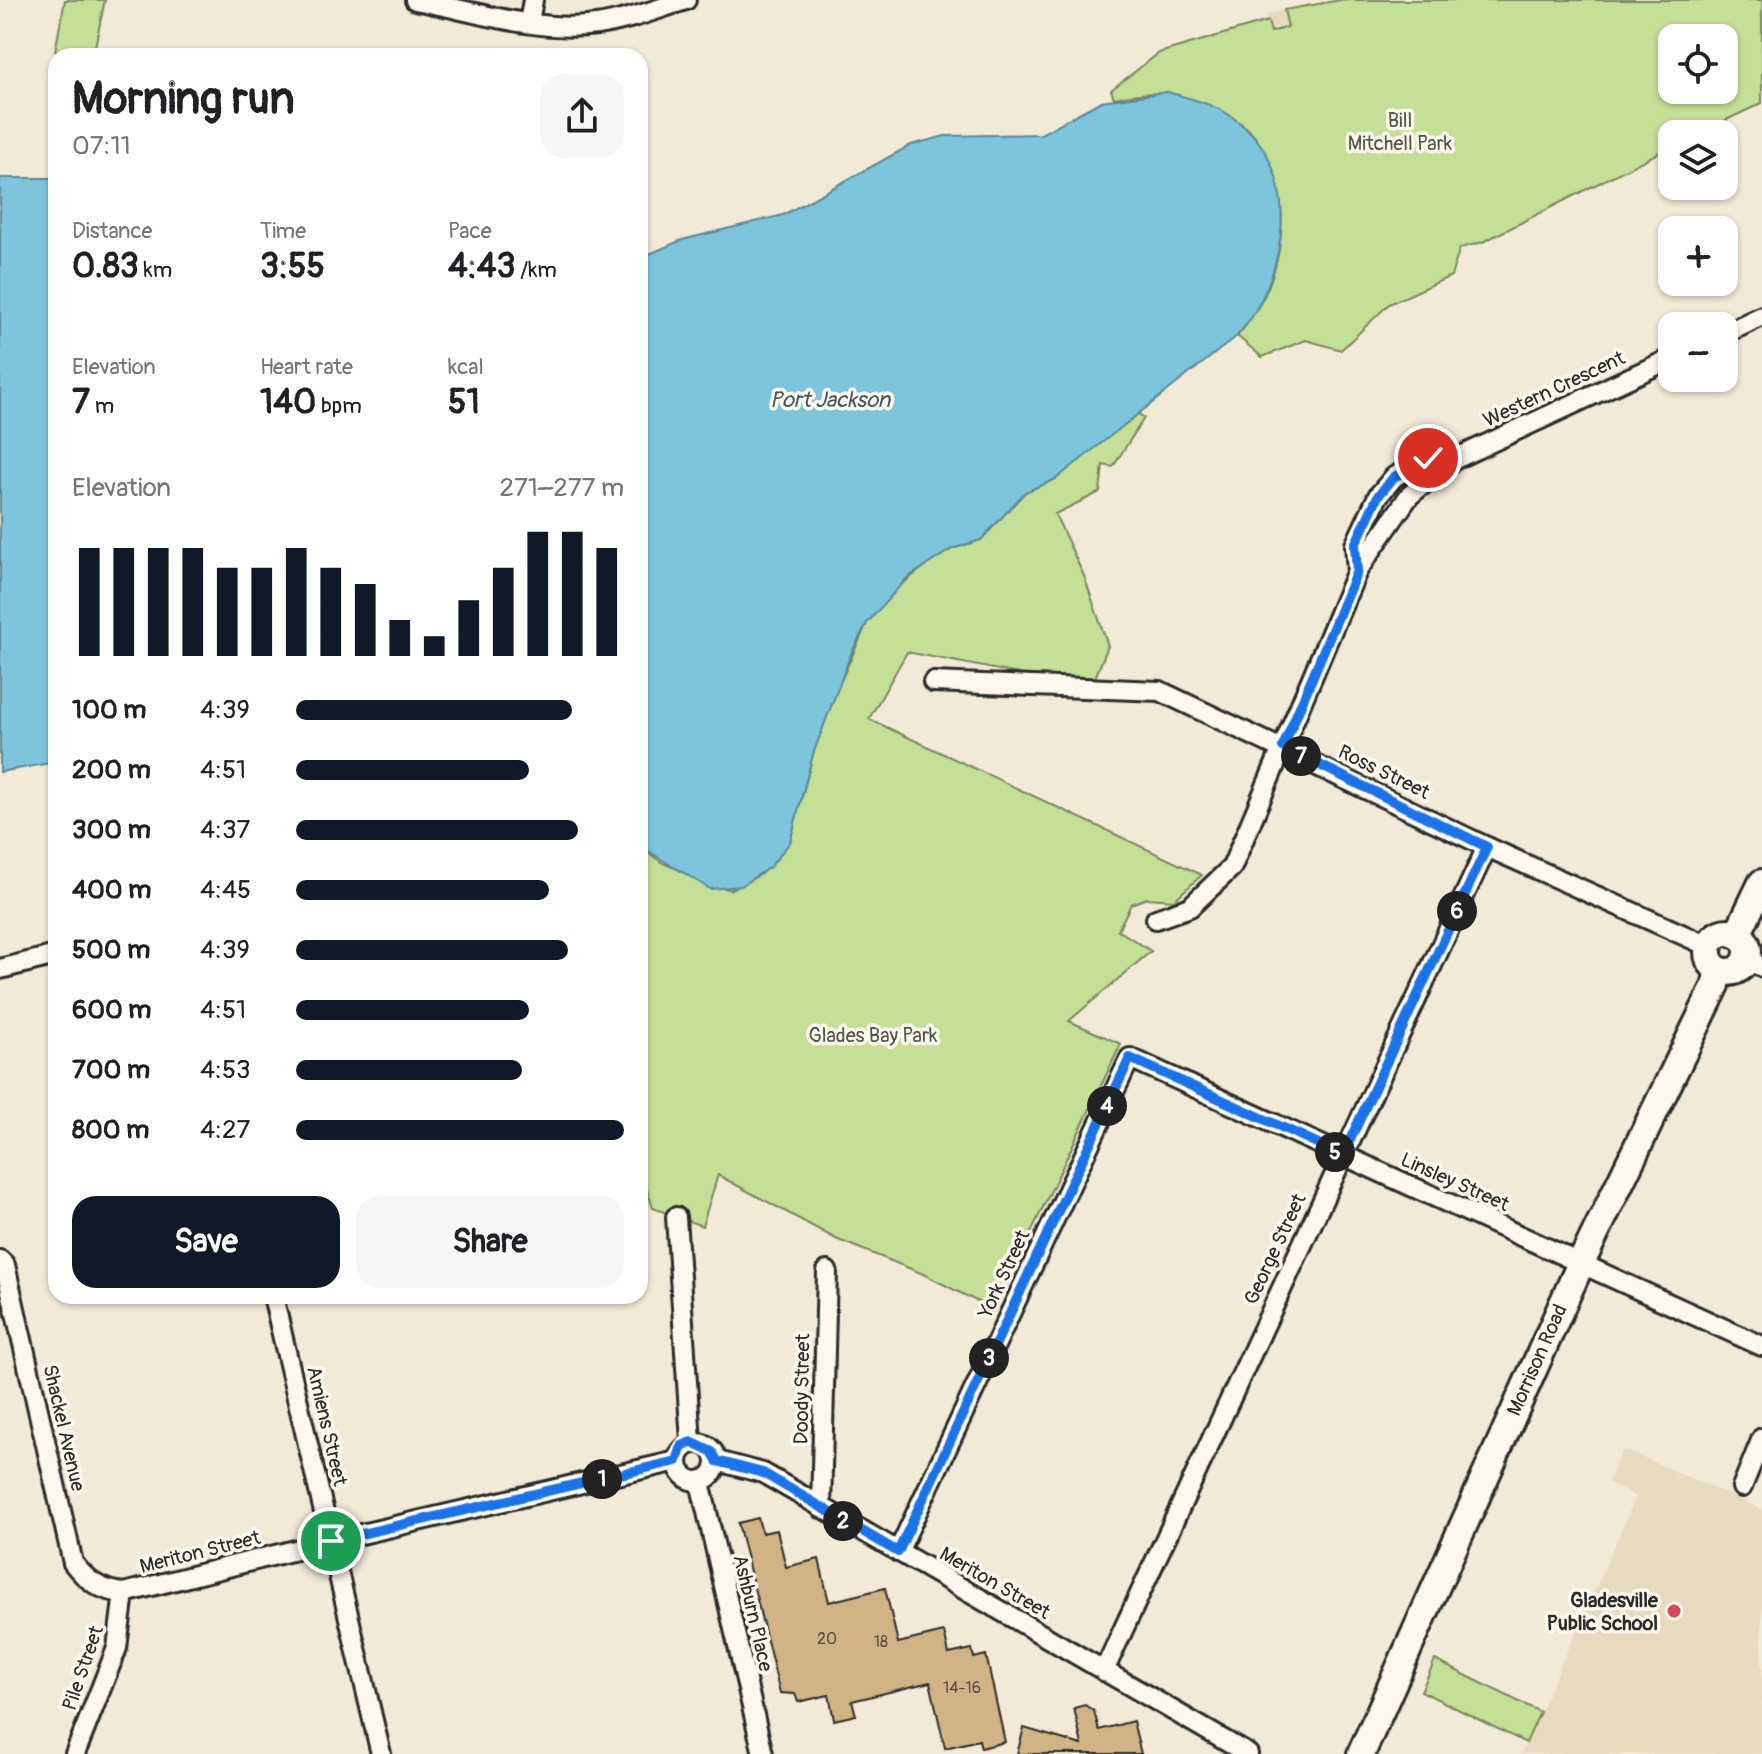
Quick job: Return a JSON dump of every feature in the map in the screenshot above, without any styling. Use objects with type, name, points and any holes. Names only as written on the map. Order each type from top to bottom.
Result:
[{"type":"street","points":[[415,0],[529,22],[597,25],[686,0]]},
{"type":"street","points":[[529,22],[533,0]]},
{"type":"street","points":[[1738,327],[1762,316]]},
{"type":"street","name":"Western Crescent","points":[[1156,919],[1190,907],[1232,867],[1357,571],[1409,496],[1455,459],[1658,365]]},
{"type":"street","name":"Ross Street","points":[[933,682],[1160,691],[1283,747],[1713,958]]},
{"type":"street","name":"George Street","points":[[1104,1671],[1487,847]]},
{"type":"street","points":[[1737,935],[1762,883]]},
{"type":"street","points":[[1722,933],[1737,935],[1754,963],[1737,970],[1713,958],[1722,933]]},
{"type":"street","points":[[0,969],[48,957]]},
{"type":"street","name":"Morrison Road","points":[[1361,1754],[1581,1263],[1716,985],[1713,958]]},
{"type":"street","name":"Linsley Street","points":[[1130,1058],[1762,1346]]},
{"type":"street","name":"York Street","points":[[898,1552],[1130,1058]]},
{"type":"street","points":[[676,1217],[691,1442]]},
{"type":"street","name":"Shackel Avenue","points":[[0,1260],[5,1265],[73,1563],[92,1583],[116,1593]]},
{"type":"street","name":"Doody Street","points":[[821,1508],[827,1271]]},
{"type":"street","name":"Amiens Street","points":[[275,1304],[381,1754]]},
{"type":"street","points":[[1742,1487],[1762,1438]]},
{"type":"street","points":[[691,1442],[712,1452],[717,1461],[715,1474],[700,1482],[688,1476],[677,1461],[682,1446],[691,1442]]},
{"type":"street","name":"Meriton Street","points":[[116,1593],[677,1461]]},
{"type":"street","name":"Meriton Street","points":[[717,1461],[763,1473],[1248,1754]]},
{"type":"street","name":"Ashburn Place","points":[[700,1482],[763,1754]]},
{"type":"street","name":"Pile Street","points":[[75,1754],[117,1648],[116,1593]]},
{"type":"shaded area","points":[[1284,10],[1288,27],[1271,32],[1266,15]]},
{"type":"shaded area","name":"Gladesville Public School","points":[[1623,1449],[1762,1509],[1762,1754],[1521,1754],[1636,1497],[1608,1482]]},
{"type":"green space","points":[[65,0],[105,0],[95,48],[56,48]]},
{"type":"green space","name":"Bill Mitchell Park","points":[[1340,0],[1762,0],[1762,103],[1726,120],[1658,120],[1658,153],[1483,242],[1460,248],[1451,276],[1389,304],[1341,350],[1306,340],[1262,357],[1237,336],[1263,297],[1279,252],[1281,228],[1276,181],[1260,144],[1242,124],[1182,99],[1152,93],[1114,98],[1111,90],[1159,53],[1268,21],[1271,32],[1288,27],[1284,10]]},
{"type":"green space","name":"Glades Bay Park","points":[[1136,412],[1144,418],[1113,467],[1103,465],[1100,492],[1055,514],[1084,576],[1108,646],[1091,688],[907,652],[869,719],[1202,875],[1174,900],[1147,898],[1131,904],[1118,930],[1151,951],[1069,1021],[1121,1044],[994,1310],[921,1273],[836,1239],[718,1175],[702,1226],[653,1208],[648,1193],[648,853],[663,863],[730,890],[761,874],[790,842],[813,754],[838,687],[867,623],[887,596],[952,549],[981,540],[1025,492],[1056,479]]},
{"type":"green space","points":[[1435,1660],[1540,1712],[1526,1743],[1421,1691]]},
{"type":"water","name":"Port Jackson","points":[[1167,92],[1205,103],[1232,117],[1261,145],[1274,170],[1281,199],[1277,258],[1267,287],[1254,313],[1237,336],[1056,479],[1025,492],[981,540],[952,549],[907,578],[867,623],[851,654],[813,754],[790,842],[770,867],[741,886],[710,889],[648,851],[648,255],[682,240],[783,215],[911,145],[945,136],[1041,134],[1101,101]]},
{"type":"water","points":[[0,178],[48,178],[48,763],[0,772]]},
{"type":"building","points":[[758,1518],[762,1533],[777,1530],[786,1567],[819,1559],[829,1602],[885,1588],[898,1643],[944,1632],[949,1654],[972,1649],[974,1658],[986,1655],[1005,1742],[981,1748],[979,1740],[945,1748],[930,1682],[852,1701],[856,1715],[834,1720],[829,1695],[798,1702],[795,1694],[780,1693],[738,1523]]},
{"type":"building","points":[[1085,1705],[1094,1711],[1099,1730],[1133,1721],[1141,1754],[1017,1754],[1024,1728],[1082,1745],[1074,1708]]},
{"type":"place","name":"Gladesville Public School","points":[[1674,1611]]},
{"type":"route","points":[[331,1541],[677,1461],[682,1446],[691,1442],[712,1452],[717,1461],[763,1473],[898,1552],[1130,1058],[1343,1155],[1487,847],[1283,747],[1357,571],[1355,545],[1378,496],[1394,477],[1428,458]]}]
